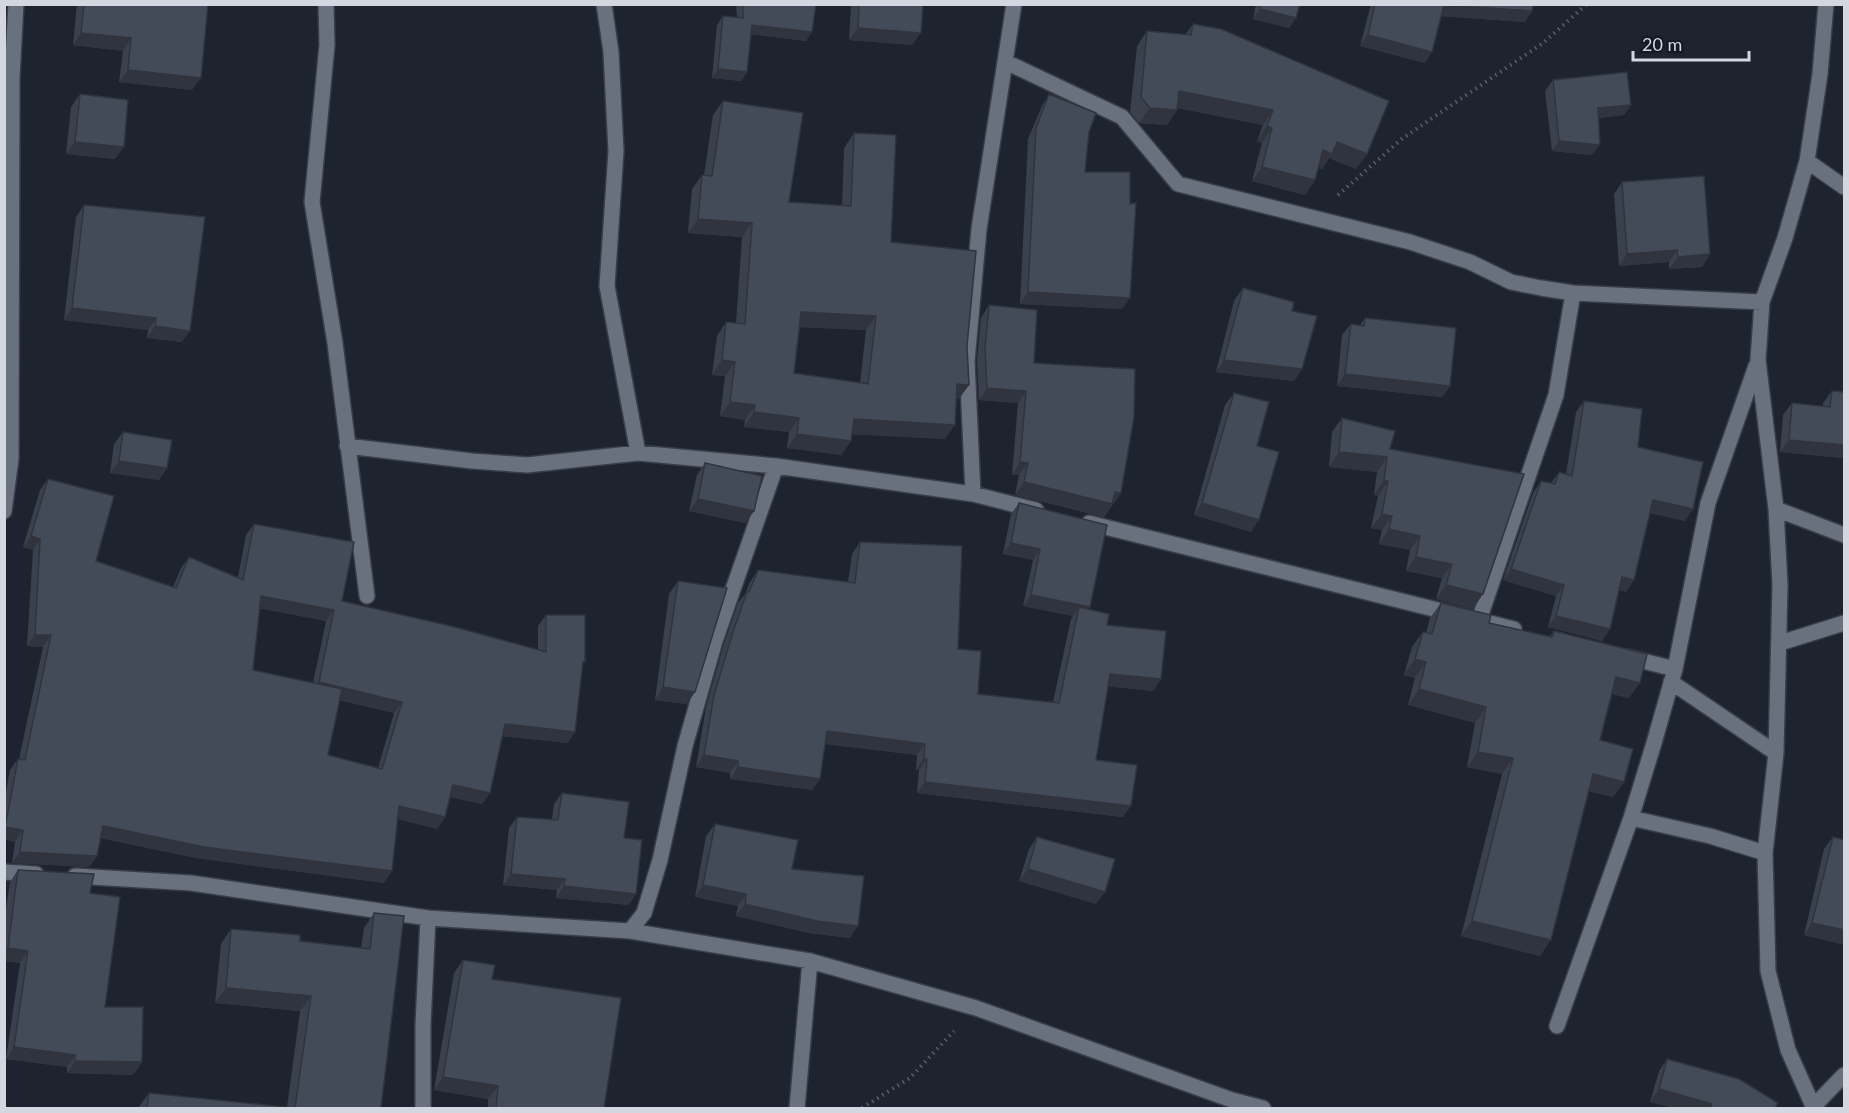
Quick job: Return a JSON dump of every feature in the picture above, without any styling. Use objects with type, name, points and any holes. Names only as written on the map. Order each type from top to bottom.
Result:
[{"type":"street","points":[[4,511],[10,459],[12,77],[16,4]]},
{"type":"street","points":[[326,4],[327,45],[312,202],[335,343],[367,596]]},
{"type":"street","points":[[604,4],[611,52],[616,151],[607,286],[638,453]]},
{"type":"street","points":[[973,494],[967,361],[979,229],[1014,4]]},
{"type":"street","points":[[1826,4],[1820,74],[1808,161],[1785,238],[1762,302],[1758,360],[1776,509],[1780,643],[1776,753],[1766,853],[1768,971],[1788,1050],[1812,1107],[1845,1075]]},
{"type":"street","points":[[1006,62],[1122,117],[1178,184],[1258,206],[1307,215],[1460,259],[1511,282],[1573,293],[1762,302]]},
{"type":"street","points":[[1808,161],[1845,187]]},
{"type":"street","points":[[1479,620],[1556,395],[1573,293]]},
{"type":"street","points":[[1557,1026],[1631,818],[1673,675],[1708,503],[1758,360]]},
{"type":"street","points":[[347,446],[527,465],[638,453],[776,466],[973,494],[1053,514]]},
{"type":"street","points":[[630,931],[644,913],[660,860],[685,746],[715,641],[776,466]]},
{"type":"street","points":[[1776,509],[1845,535]]},
{"type":"street","points":[[1076,519],[1525,632]]},
{"type":"street","points":[[1780,643],[1845,623]]},
{"type":"street","points":[[1617,654],[1673,675],[1776,753]]},
{"type":"street","points":[[1631,818],[1710,836],[1766,853]]},
{"type":"street","points":[[4,872],[191,883],[428,918],[630,931],[810,961],[976,1008],[1232,1100],[1263,1108]]},
{"type":"street","points":[[423,1108],[423,1025],[428,918]]},
{"type":"street","points":[[797,1108],[810,961]]},
{"type":"path","points":[[1307,215],[1345,191],[1423,124],[1543,43],[1587,4]]},
{"type":"path","points":[[862,1108],[910,1077],[976,1008]]},
{"type":"building","points":[[84,4],[208,4],[201,78],[128,70],[131,38],[81,33]]},
{"type":"building","points":[[743,4],[816,4],[812,32],[752,25],[747,72],[718,69],[723,16],[743,18]]},
{"type":"building","points":[[859,4],[923,4],[921,33],[858,28]]},
{"type":"building","points":[[1261,4],[1300,4],[1296,18],[1260,9]]},
{"type":"building","points":[[1375,4],[1533,4],[1532,11],[1444,5],[1432,52],[1368,35]]},
{"type":"building","points":[[1193,24],[1221,29],[1389,101],[1367,154],[1337,142],[1332,154],[1323,150],[1315,180],[1262,167],[1272,128],[1267,126],[1273,110],[1179,91],[1177,110],[1150,108],[1141,97],[1147,31],[1191,35]]},
{"type":"building","points":[[1627,72],[1631,105],[1598,108],[1600,145],[1559,141],[1553,80]]},
{"type":"building","points":[[80,94],[128,100],[124,147],[75,142]]},
{"type":"building","points":[[1049,94],[1096,113],[1089,132],[1085,172],[1130,172],[1130,204],[1136,203],[1130,298],[1028,292],[1036,128]]},
{"type":"building","points":[[723,101],[803,113],[789,202],[851,206],[854,133],[896,135],[891,242],[976,251],[967,346],[969,385],[957,384],[955,425],[854,419],[851,441],[797,434],[799,418],[754,412],[755,405],[730,402],[735,362],[722,360],[726,322],[745,324],[752,223],[698,219],[702,175],[712,176]],"holes":[[[801,312],[876,316],[868,384],[794,373]]]},
{"type":"building","points":[[1704,176],[1710,254],[1678,257],[1677,250],[1627,254],[1622,182]]},
{"type":"building","points":[[84,205],[205,217],[190,331],[155,326],[156,318],[72,308]]},
{"type":"building","points":[[1243,288],[1294,302],[1292,311],[1317,316],[1302,369],[1224,360]]},
{"type":"building","points":[[989,305],[1037,310],[1034,363],[1135,369],[1134,417],[1121,493],[1115,492],[1112,504],[1024,482],[1028,463],[1020,462],[1026,391],[987,388],[985,349]]},
{"type":"building","points":[[1365,318],[1456,328],[1450,386],[1345,374],[1351,324],[1364,326]]},
{"type":"building","points":[[1832,391],[1845,392],[1845,445],[1789,440],[1792,403],[1830,407]]},
{"type":"building","points":[[1234,393],[1269,402],[1257,446],[1279,452],[1259,520],[1202,503]]},
{"type":"building","points":[[1584,401],[1642,409],[1638,447],[1703,462],[1693,509],[1653,500],[1634,580],[1622,577],[1610,629],[1556,616],[1564,585],[1511,569],[1541,481],[1555,484],[1559,472],[1572,476]]},
{"type":"building","points":[[1342,418],[1395,431],[1390,449],[1524,474],[1483,594],[1446,585],[1452,564],[1416,557],[1420,536],[1389,529],[1392,516],[1382,514],[1388,481],[1384,481],[1387,457],[1339,452]]},
{"type":"building","points":[[123,432],[172,440],[167,468],[119,461]]},
{"type":"building","points":[[705,463],[762,476],[754,511],[698,499]]},
{"type":"building","points":[[48,479],[114,496],[96,561],[176,588],[189,557],[243,580],[254,524],[354,542],[342,601],[455,627],[546,652],[546,615],[585,615],[585,662],[583,662],[575,732],[505,724],[490,793],[453,785],[445,817],[399,806],[392,871],[204,847],[103,826],[97,856],[20,852],[23,830],[5,827],[18,759],[25,760],[51,635],[35,635],[40,539],[31,536]],"holes":[[[261,596],[334,610],[319,682],[402,702],[382,769],[328,755],[342,689],[253,670]]]},
{"type":"building","points":[[1019,503],[1107,525],[1090,607],[1031,595],[1040,549],[1011,543]]},
{"type":"building","points":[[860,542],[962,546],[958,649],[981,651],[978,694],[1059,703],[1079,607],[1109,614],[1107,625],[1166,631],[1161,679],[1110,674],[1096,760],[1137,765],[1131,806],[925,782],[927,759],[924,758],[925,744],[827,731],[820,779],[738,767],[738,761],[704,755],[714,695],[747,592],[758,570],[855,583]]},
{"type":"building","points":[[678,581],[727,588],[695,692],[663,687]]},
{"type":"building","points":[[1441,603],[1491,615],[1489,623],[1552,637],[1554,631],[1647,654],[1640,683],[1616,677],[1600,740],[1633,749],[1624,782],[1593,774],[1551,940],[1472,921],[1513,758],[1478,752],[1486,707],[1419,689],[1426,662],[1415,659],[1423,632],[1432,634]]},
{"type":"building","points":[[562,793],[629,802],[624,838],[642,840],[636,894],[564,886],[565,879],[511,874],[517,817],[558,820]]},
{"type":"building","points":[[715,824],[798,840],[792,869],[864,876],[858,926],[817,921],[745,904],[746,894],[703,885]]},
{"type":"building","points":[[1037,837],[1115,859],[1105,892],[1028,869]]},
{"type":"building","points":[[1833,837],[1845,840],[1845,930],[1812,923]]},
{"type":"building","points":[[18,870],[94,874],[90,893],[120,897],[105,1007],[143,1007],[142,1062],[75,1061],[75,1055],[14,1047],[28,951],[8,948]]},
{"type":"building","points":[[374,913],[404,916],[381,1108],[295,1108],[311,996],[226,988],[231,929],[300,935],[300,941],[370,949]]},
{"type":"building","points":[[463,960],[495,965],[492,979],[621,998],[604,1108],[496,1108],[498,1086],[443,1077]]},
{"type":"building","points":[[1667,1059],[1739,1079],[1778,1103],[1775,1108],[1710,1108],[1712,1104],[1659,1089]]},
{"type":"building","points":[[149,1093],[295,1108],[147,1108]]}]
